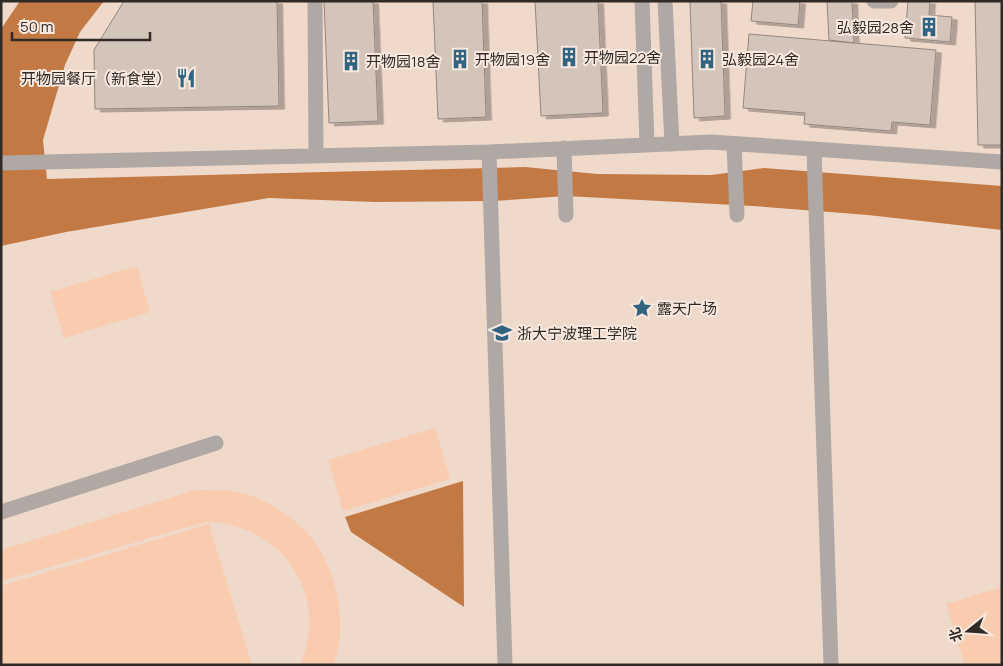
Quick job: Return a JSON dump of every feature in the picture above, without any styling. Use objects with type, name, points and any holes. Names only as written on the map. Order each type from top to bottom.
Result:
[{"type":"street","points":[[316,1],[316,156]]},
{"type":"street","points":[[642,1],[647,145]]},
{"type":"street","points":[[666,1],[672,144]]},
{"type":"street","points":[[874,1],[892,1]]},
{"type":"street","points":[[1,163],[316,156],[564,155],[647,145],[711,142],[814,153],[1002,162]]},
{"type":"street","points":[[734,144],[737,215]]},
{"type":"street","points":[[814,153],[831,665]]},
{"type":"street","points":[[564,155],[566,215]]},
{"type":"street","points":[[490,156],[505,665]]},
{"type":"street","points":[[1,512],[216,443]]},
{"type":"shaded area","name":"浙大宁波理工学院","points":[[1,1],[1002,1],[1002,665],[1,665]]},
{"type":"shaded area","points":[[20,1],[104,1],[80,32],[65,65],[43,140],[47,179],[525,167],[597,174],[711,175],[764,168],[1002,186],[1002,230],[868,215],[753,206],[566,196],[494,201],[375,202],[269,198],[66,232],[1,246],[1,29]]},
{"type":"shaded area","points":[[137,266],[150,312],[64,338],[50,292]]},
{"type":"shaded area","points":[[435,428],[450,479],[343,511],[328,460]]},
{"type":"shaded area","points":[[463,481],[464,607],[351,532],[345,517]]},
{"type":"shaded area","points":[[195,490],[232,491],[252,496],[270,504],[296,522],[310,536],[324,557],[335,587],[338,603],[340,634],[334,665],[300,665],[308,639],[309,613],[304,589],[293,568],[277,549],[257,535],[233,526],[206,522],[1,581],[1,550]]},
{"type":"shaded area","points":[[209,524],[252,665],[1,665],[1,586]]},
{"type":"shaded area","points":[[1002,587],[1002,665],[965,665],[946,604]]},
{"type":"building","name":"开物园餐厅（新食堂）","points":[[124,1],[277,1],[279,106],[95,109],[94,50]]},
{"type":"building","name":"开物园18舍","points":[[324,1],[373,1],[378,121],[329,123]]},
{"type":"building","name":"开物园19舍","points":[[433,1],[482,1],[486,117],[438,119]]},
{"type":"building","name":"开物园22舍","points":[[535,1],[598,1],[603,113],[541,116]]},
{"type":"building","name":"弘毅园24舍","points":[[690,1],[721,1],[725,116],[694,118]]},
{"type":"building","points":[[753,1],[800,1],[798,25],[751,21]]},
{"type":"building","points":[[827,1],[852,1],[854,43],[829,40]]},
{"type":"building","name":"弘毅园28舍","points":[[908,1],[930,1],[929,15],[952,17],[950,42],[905,38]]},
{"type":"building","points":[[975,1],[1002,1],[1002,145],[978,145]]},
{"type":"building","points":[[749,34],[936,50],[930,125],[892,122],[891,131],[804,124],[805,113],[743,108]]},
{"type":"place","name":"弘毅园28舍","points":[[929,27]]},
{"type":"place","name":"开物园22舍","points":[[569,57]]},
{"type":"place","name":"开物园19舍","points":[[460,59]]},
{"type":"place","name":"弘毅园24舍","points":[[707,59]]},
{"type":"place","name":"开物园18舍","points":[[351,61]]},
{"type":"place","name":"开物园餐厅（新食堂）","points":[[186,78]]},
{"type":"place","name":"露天广场","points":[[642,308]]},
{"type":"place","name":"浙大宁波理工学院","points":[[502,333]]}]
